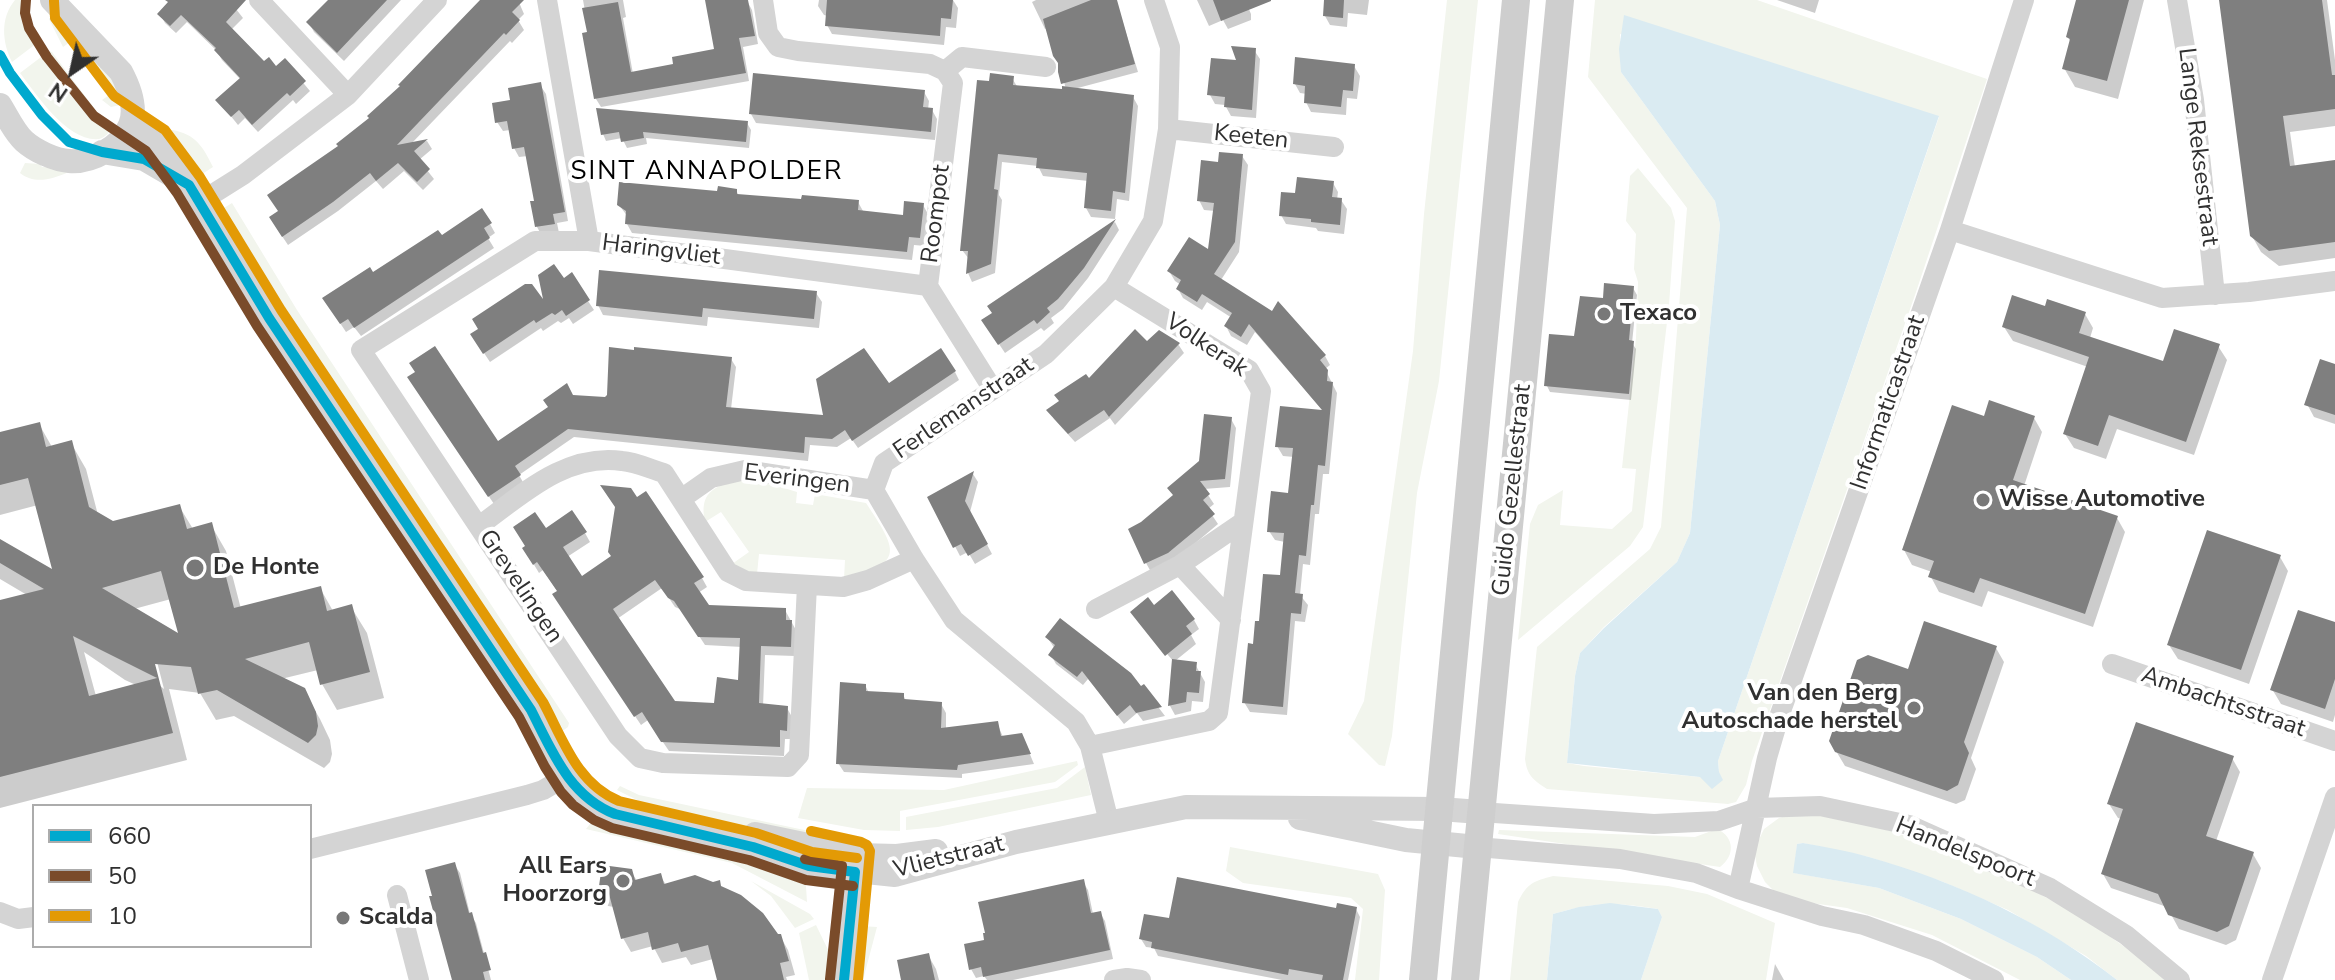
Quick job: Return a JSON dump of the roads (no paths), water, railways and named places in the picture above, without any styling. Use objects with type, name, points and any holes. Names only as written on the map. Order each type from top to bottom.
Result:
[{"type":"main road","name":"Guido Gezellestraat","points":[[1423,980],[1516,0]]},
{"type":"main road","name":"Guido Gezellestraat","points":[[1465,980],[1560,0]]},
{"type":"street","points":[[0,105],[23,140],[37,150],[70,161],[115,146],[131,123],[131,97],[121,72],[52,0]]},
{"type":"street","points":[[259,0],[348,95]]},
{"type":"street","points":[[102,152],[144,159],[194,194],[243,175],[348,95],[437,0]]},
{"type":"street","name":"Haringvliet","points":[[547,0],[589,241],[928,286]]},
{"type":"street","points":[[763,0],[768,33],[778,47],[930,64],[945,71],[962,57],[1046,67]]},
{"type":"street","name":"Ferlemanstraat","points":[[874,490],[884,463],[1046,354],[1114,287],[1153,221],[1168,129],[1170,47],[1154,0]]},
{"type":"street","name":"Informaticastraat","points":[[1757,808],[1779,717],[1950,230],[2024,0]]},
{"type":"street","name":"Lange Reksestraat","points":[[2177,0],[2194,100],[2215,295]]},
{"type":"street","name":"Roompot","points":[[945,71],[953,83],[928,286],[992,388]]},
{"type":"street","name":"Vlietstraat","points":[[131,123],[156,141],[194,194],[269,318],[531,710],[567,776],[594,805],[615,814],[753,847],[809,866],[856,864],[895,875],[1016,842],[1186,807],[1480,812]]},
{"type":"street","name":"Keeten","points":[[1168,129],[1334,147]]},
{"type":"street","points":[[1950,230],[2162,298],[2335,281]]},
{"type":"street","name":"Grevelingen","points":[[589,241],[535,241],[361,350],[618,736],[640,758],[663,763],[788,767],[799,755],[807,585]]},
{"type":"street","name":"Volkerak","points":[[1090,746],[1209,721],[1218,713],[1261,391],[1249,370],[1114,287]]},
{"type":"street","points":[[479,526],[563,468],[589,462],[622,461],[664,473],[728,572],[746,581],[843,587],[868,580],[914,559]]},
{"type":"street","name":"Everingen","points":[[681,499],[711,478],[745,470],[874,490]]},
{"type":"street","points":[[874,490],[954,620],[1076,722],[1090,746],[1109,822]]},
{"type":"street","points":[[1096,609],[1180,565],[1243,522]]},
{"type":"street","points":[[1180,565],[1231,620]]},
{"type":"street","name":"Ambachtsstraat","points":[[2112,664],[2335,741]]},
{"type":"street","points":[[312,849],[527,795],[567,776]]},
{"type":"street","points":[[2272,980],[2329,833],[2335,797]]},
{"type":"street","name":"Vlietstraat","points":[[1247,806],[1406,840],[1477,847]]},
{"type":"street","name":"Handelspoort","points":[[1757,808],[1820,806],[1909,825],[2050,888],[2126,935],[2180,980]]},
{"type":"street","points":[[1480,812],[1654,824],[1719,821],[1757,808]]},
{"type":"street","points":[[1738,889],[1757,808]]},
{"type":"street","points":[[1477,847],[1620,859],[1696,873],[1822,916],[1864,925],[1921,946],[1994,980]]},
{"type":"street","points":[[844,980],[856,864]]},
{"type":"street","points":[[397,895],[419,980]]},
{"type":"street","points":[[0,912],[18,919],[32,917]]},
{"type":"street","points":[[1114,980],[1141,980]]},
{"type":"place","name":"Texaco","points":[[1604,314]]},
{"type":"place","name":"Wisse Automotive","points":[[1983,500]]},
{"type":"place","name":"De Honte","points":[[195,568]]},
{"type":"place","name":"Van den Berg Autoschade herstel","points":[[1914,708]]},
{"type":"place","name":"All Ears Hoorzorg","points":[[623,881]]},
{"type":"place","name":"Scalda","points":[[343,918]]},
{"type":"district","name":"SINT ANNAPOLDER","points":[[707,173]]}]
